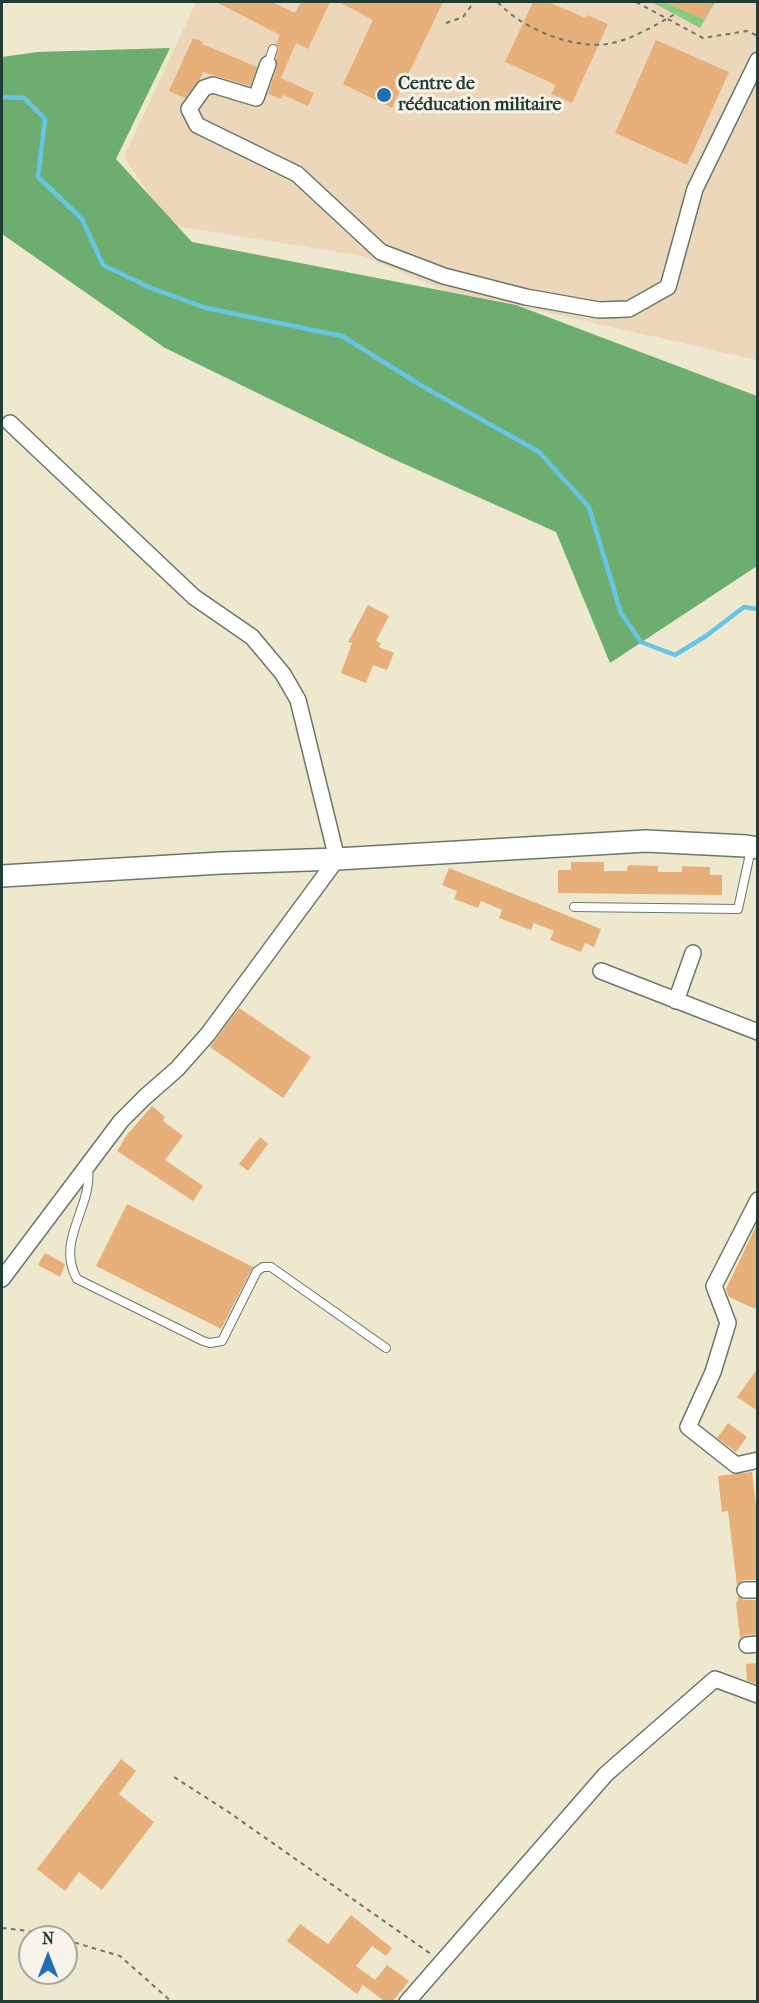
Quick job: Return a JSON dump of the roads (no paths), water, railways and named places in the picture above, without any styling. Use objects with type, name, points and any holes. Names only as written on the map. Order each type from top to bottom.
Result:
[{"type":"main road","points":[[2,876],[646,841],[755,847]]},
{"type":"street","points":[[268,64],[256,98],[213,85],[204,88],[189,109],[197,125],[297,174],[381,252],[444,276],[526,297],[599,310],[629,309],[668,286],[695,189],[758,60]]},
{"type":"street","points":[[2,1279],[121,1121],[177,1069],[208,1034],[338,859],[298,700],[283,674],[252,637],[194,597],[10,423]]},
{"type":"street","points":[[676,1001],[693,953]]},
{"type":"street","points":[[601,971],[758,1032]]},
{"type":"street","points":[[758,1200],[714,1286],[728,1323],[713,1372],[688,1427],[736,1465],[758,1460]]},
{"type":"street","points":[[407,2001],[606,1774],[715,1679],[758,1695]]},
{"type":"lane","points":[[268,64],[273,49]]},
{"type":"lane","points":[[574,908],[738,909],[755,847]]},
{"type":"lane","points":[[88,1166],[87,1194],[69,1244],[69,1261],[77,1279],[202,1341],[215,1343],[222,1341],[257,1271],[270,1267],[386,1348]]},
{"type":"waterway","points":[[2,97],[24,98],[45,119],[38,177],[82,219],[103,265],[151,288],[206,308],[342,336],[422,386],[539,452],[589,507],[621,613],[641,642],[675,655],[706,636],[744,607],[758,609]]},
{"type":"place","name":"Centre de rééducation militaire","points":[[384,95]]}]
